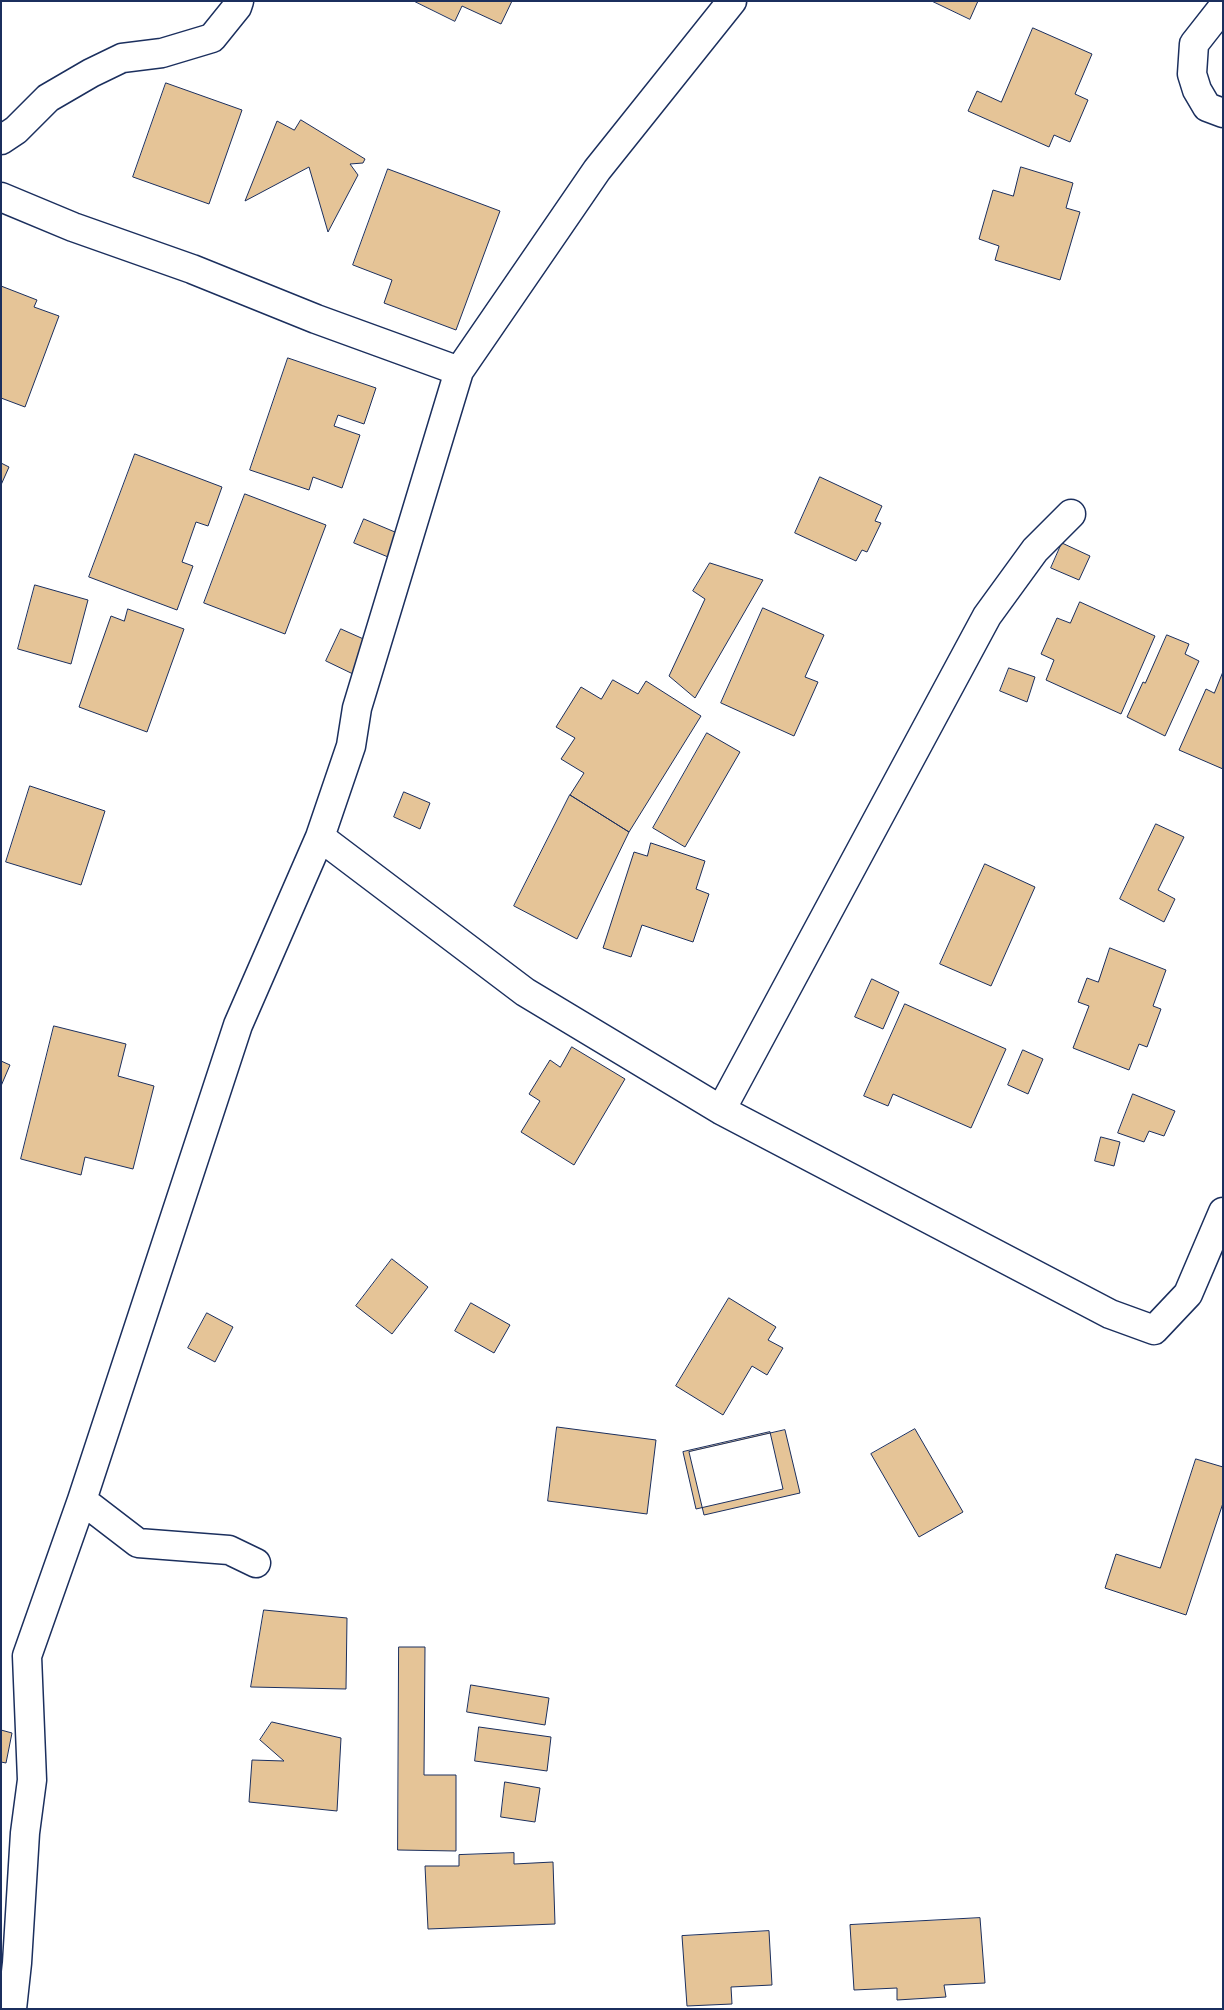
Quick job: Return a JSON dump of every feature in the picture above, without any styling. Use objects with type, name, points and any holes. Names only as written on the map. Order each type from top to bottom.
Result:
[{"type":"street","points":[[1,140],[16,130],[48,98],[91,72],[122,58],[162,53],[212,38],[240,1]]},
{"type":"street","points":[[12,2009],[17,1963],[25,1833],[32,1780],[28,1656],[82,1500],[238,1025],[320,837],[351,746],[357,708],[459,371],[597,170],[732,1]]},
{"type":"street","points":[[1223,7],[1194,44],[1192,74],[1197,90],[1207,107],[1223,113]]},
{"type":"street","points":[[1,197],[73,227],[192,269],[316,319],[459,371]]},
{"type":"street","points":[[720,1110],[986,616],[1035,550],[1072,514]]},
{"type":"street","points":[[320,837],[525,992],[720,1110],[1110,1314],[1154,1330],[1188,1294],[1223,1212]]},
{"type":"street","points":[[82,1500],[138,1543],[229,1550],[256,1563]]},
{"type":"building","points":[[414,1],[512,1],[501,24],[462,6],[455,21]]},
{"type":"building","points":[[932,1],[978,1],[970,19]]},
{"type":"building","points":[[1033,28],[1092,54],[1075,94],[1088,100],[1070,142],[1054,135],[1049,147],[968,111],[977,91],[1001,102]]},
{"type":"building","points":[[166,83],[242,110],[209,204],[133,177]]},
{"type":"building","points":[[301,120],[365,159],[363,163],[350,164],[358,175],[328,232],[309,167],[245,201],[277,121],[294,130]]},
{"type":"building","points":[[1021,167],[1073,183],[1066,208],[1080,212],[1060,280],[995,260],[999,246],[979,239],[993,190],[1013,196]]},
{"type":"building","points":[[388,169],[500,211],[456,330],[384,303],[392,280],[353,265]]},
{"type":"building","points":[[1,286],[37,300],[34,307],[59,316],[25,407],[1,398]]},
{"type":"building","points":[[288,358],[376,388],[364,424],[338,415],[334,426],[360,435],[342,488],[313,477],[309,490],[250,470]]},
{"type":"building","points":[[135,454],[222,487],[208,526],[196,522],[182,562],[193,566],[177,610],[89,577]]},
{"type":"building","points":[[1,463],[9,467],[1,485]]},
{"type":"building","points":[[820,477],[882,506],[875,521],[881,523],[867,552],[862,550],[856,561],[795,533]]},
{"type":"building","points":[[245,494],[326,525],[285,634],[204,603]]},
{"type":"building","points":[[364,519],[402,535],[393,559],[354,543]]},
{"type":"building","points":[[1062,543],[1090,556],[1079,580],[1051,568]]},
{"type":"building","points":[[710,563],[763,580],[695,698],[669,676],[705,599],[693,591]]},
{"type":"building","points":[[35,585],[88,600],[71,664],[18,649]]},
{"type":"building","points":[[1080,602],[1155,636],[1121,714],[1046,680],[1054,660],[1041,654],[1057,618],[1070,623]]},
{"type":"building","points":[[763,608],[824,635],[805,677],[818,682],[794,736],[721,703]]},
{"type":"building","points":[[128,609],[184,629],[147,732],[79,707],[111,616],[124,621]]},
{"type":"building","points":[[341,629],[368,641],[353,674],[326,661]]},
{"type":"building","points":[[1167,635],[1189,644],[1185,654],[1199,661],[1165,736],[1127,717]]},
{"type":"building","points":[[1009,668],[1035,677],[1027,702],[1000,691]]},
{"type":"building","points":[[1223,672],[1223,769],[1179,750],[1206,689],[1214,693]]},
{"type":"building","points":[[613,680],[638,694],[646,681],[701,716],[629,832],[570,795],[584,773],[561,759],[575,738],[556,727],[581,687],[601,699]]},
{"type":"building","points":[[707,733],[740,752],[685,847],[653,828]]},
{"type":"building","points":[[30,786],[105,811],[81,885],[6,862]]},
{"type":"building","points":[[404,792],[430,803],[420,829],[394,817]]},
{"type":"building","points":[[570,795],[629,832],[577,939],[514,906]]},
{"type":"building","points":[[1156,824],[1184,837],[1158,890],[1175,899],[1164,922],[1120,899]]},
{"type":"building","points":[[651,843],[705,861],[696,889],[709,894],[693,942],[642,925],[631,957],[603,948],[634,852],[647,856]]},
{"type":"building","points":[[985,864],[1035,887],[991,986],[940,964]]},
{"type":"building","points":[[1110,948],[1166,970],[1153,1006],[1161,1009],[1147,1047],[1139,1044],[1129,1070],[1073,1048],[1089,1006],[1078,1002],[1087,978],[1098,982]]},
{"type":"building","points":[[872,979],[899,992],[883,1029],[855,1017]]},
{"type":"building","points":[[905,1004],[1006,1049],[971,1128],[893,1094],[888,1106],[864,1096]]},
{"type":"building","points":[[54,1026],[126,1044],[118,1076],[154,1086],[133,1169],[85,1157],[81,1175],[21,1159]]},
{"type":"building","points":[[572,1047],[625,1079],[574,1165],[521,1132],[540,1101],[529,1094],[550,1060],[560,1067]]},
{"type":"building","points":[[1023,1050],[1043,1059],[1028,1094],[1008,1085]]},
{"type":"building","points":[[1,1061],[10,1065],[1,1086]]},
{"type":"building","points":[[1133,1094],[1175,1111],[1164,1136],[1149,1131],[1144,1142],[1118,1133]]},
{"type":"building","points":[[1101,1137],[1120,1142],[1114,1166],[1095,1161]]},
{"type":"building","points":[[392,1259],[428,1287],[392,1334],[356,1306]]},
{"type":"building","points":[[729,1298],[776,1327],[768,1340],[783,1348],[767,1375],[752,1366],[723,1415],[676,1386]]},
{"type":"building","points":[[471,1303],[510,1325],[494,1353],[455,1331]]},
{"type":"building","points":[[207,1313],[233,1327],[215,1362],[188,1348]]},
{"type":"building","points":[[557,1427],[656,1440],[647,1514],[548,1501]]},
{"type":"building","points":[[915,1429],[963,1512],[919,1537],[871,1454]]},
{"type":"building","points":[[785,1430],[800,1493],[704,1515],[689,1452]]},
{"type":"building","points":[[770,1432],[783,1489],[696,1509],[683,1452]]},
{"type":"building","points":[[1196,1459],[1223,1467],[1223,1503],[1186,1615],[1105,1588],[1116,1554],[1160,1568]]},
{"type":"building","points":[[264,1610],[347,1618],[346,1689],[251,1687]]},
{"type":"building","points":[[399,1647],[425,1647],[424,1775],[456,1775],[456,1851],[398,1850]]},
{"type":"building","points":[[471,1685],[549,1698],[545,1725],[467,1712]]},
{"type":"building","points":[[272,1722],[341,1738],[337,1811],[249,1802],[252,1760],[284,1761],[260,1740]]},
{"type":"building","points":[[479,1727],[551,1737],[547,1771],[475,1761]]},
{"type":"building","points":[[1,1730],[12,1733],[6,1763],[1,1762]]},
{"type":"building","points":[[505,1782],[540,1788],[535,1822],[501,1817]]},
{"type":"building","points":[[514,1853],[514,1864],[553,1862],[555,1924],[428,1929],[425,1866],[459,1866],[459,1855]]},
{"type":"building","points":[[980,1918],[985,1983],[944,1985],[946,1997],[897,2000],[897,1988],[854,1990],[850,1925]]},
{"type":"building","points":[[769,1931],[772,1985],[731,1987],[732,2004],[687,2006],[682,1936]]}]
